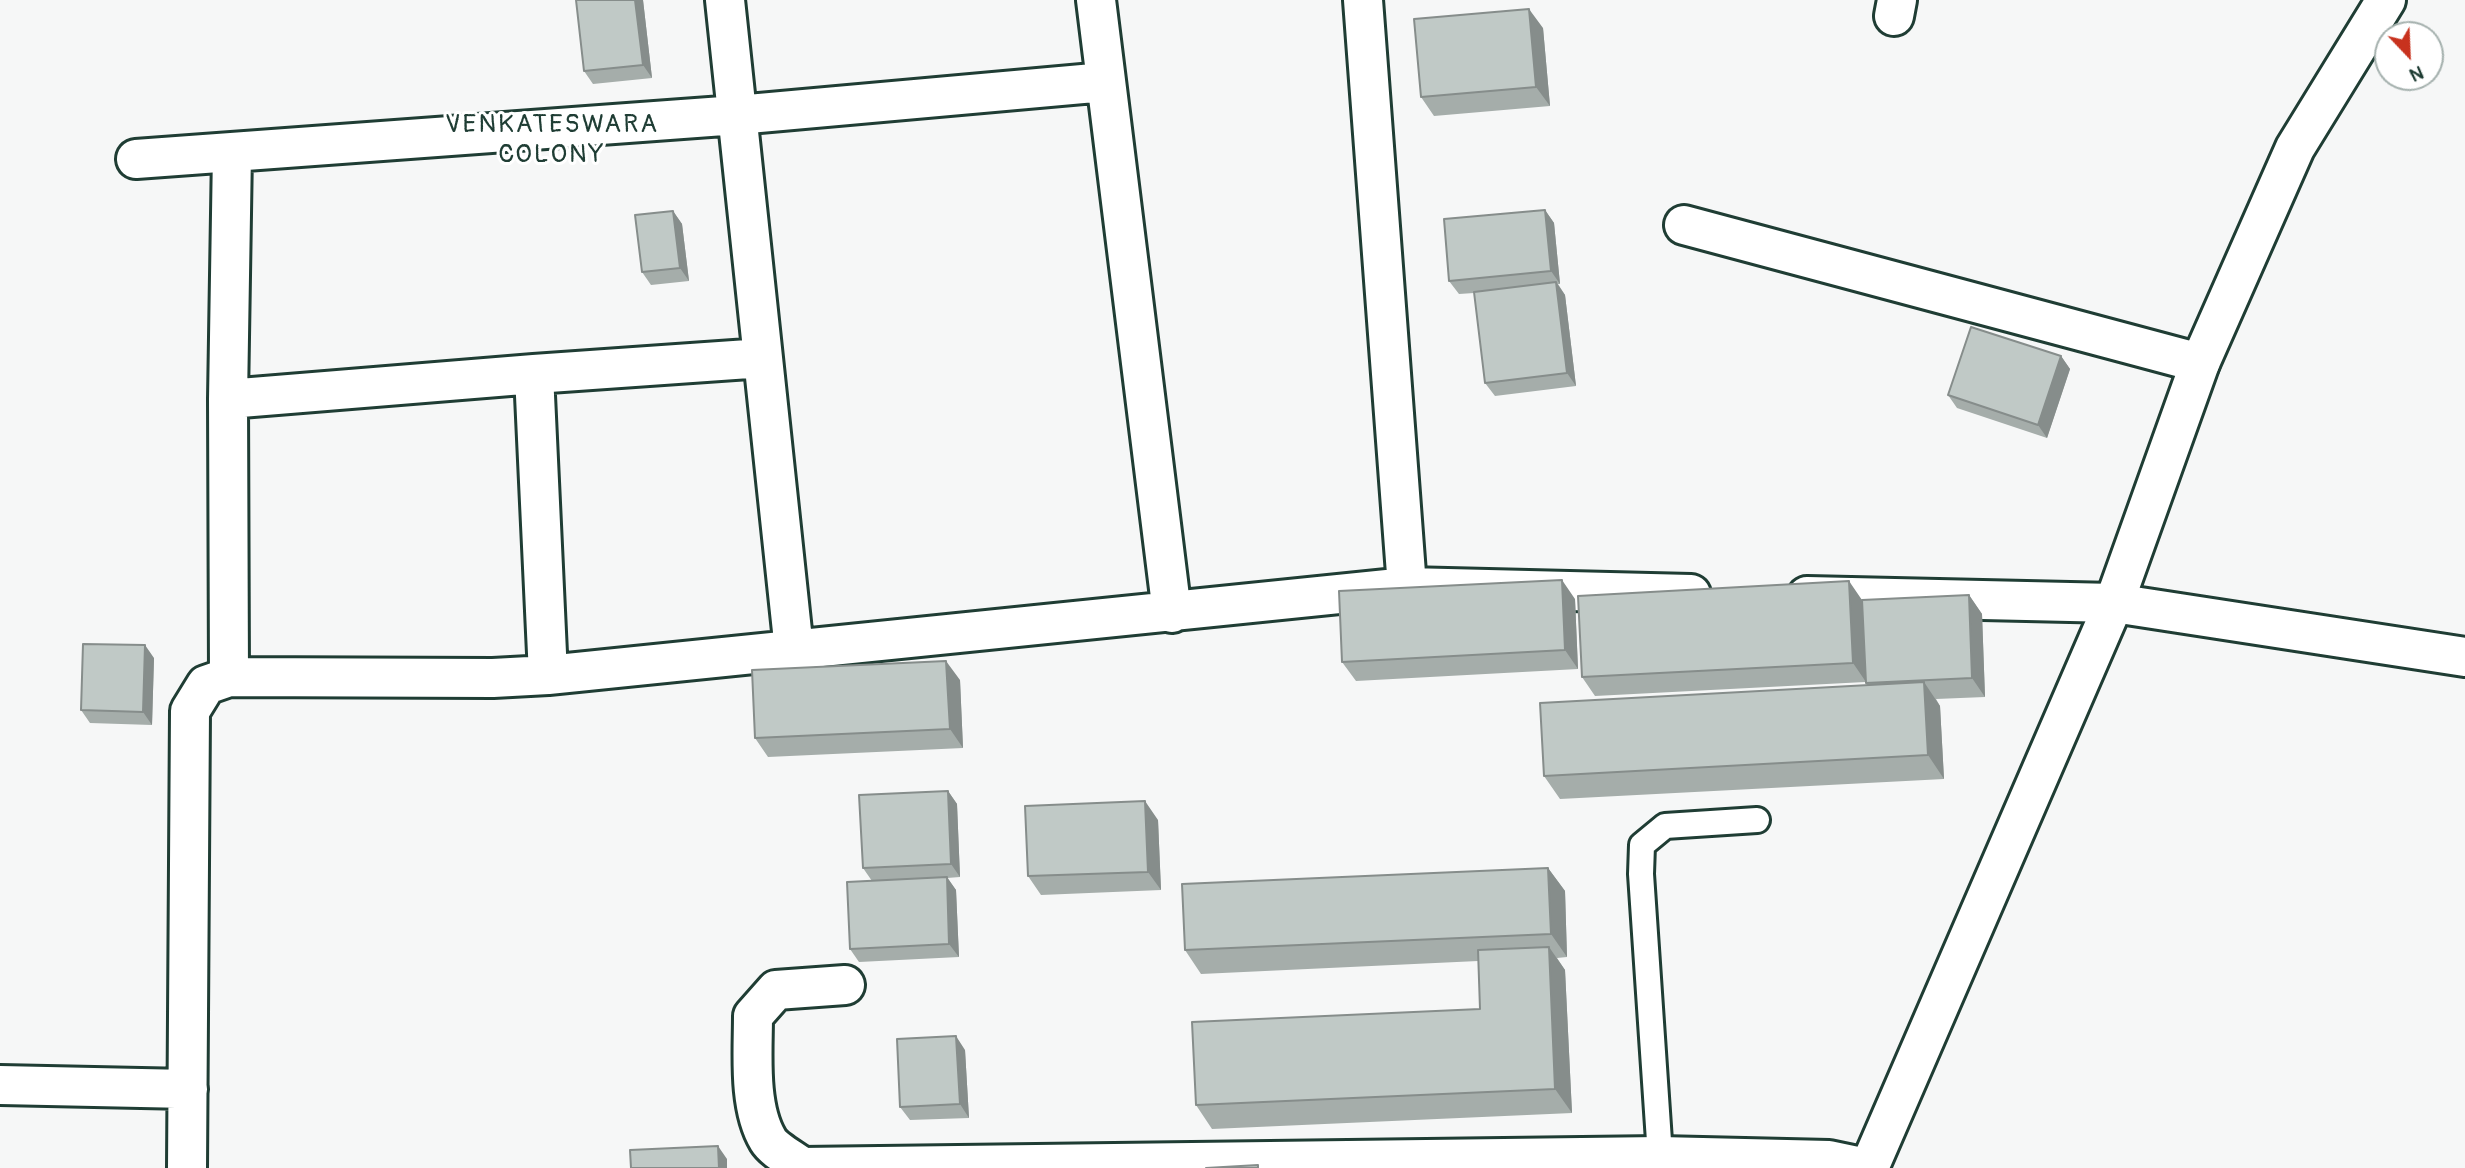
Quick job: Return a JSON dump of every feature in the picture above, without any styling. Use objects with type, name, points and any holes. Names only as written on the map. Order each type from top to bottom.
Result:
[{"type":"street","points":[[725,0],[794,650]]},
{"type":"street","points":[[1096,0],[1172,613]]},
{"type":"street","points":[[1363,0],[1407,587]]},
{"type":"street","points":[[845,985],[776,990],[753,1016],[752,1076],[757,1106],[768,1141],[802,1167],[1660,1156],[1829,1160],[1868,1168],[2114,603],[2200,363],[2295,148],[2386,0]]},
{"type":"street","points":[[136,159],[737,115],[1105,82]]},
{"type":"street","points":[[229,677],[228,400],[232,152]]},
{"type":"street","points":[[1684,225],[2200,363]]},
{"type":"street","points":[[228,400],[534,374],[763,359]]},
{"type":"street","points":[[534,374],[548,676]]},
{"type":"street","points":[[187,1168],[190,711],[196,697],[206,685],[229,677],[548,676],[1407,587],[1726,594]]},
{"type":"street","points":[[1768,596],[2114,603],[2465,657]]},
{"type":"street","points":[[0,1085],[188,1089]]},
{"type":"lane","points":[[1660,1156],[1641,874],[1642,845],[1665,826],[1757,820]]},
{"type":"building","points":[[576,0],[635,0],[643,65],[584,71]]},
{"type":"building","points":[[1529,9],[1536,87],[1421,97],[1414,19]]},
{"type":"building","points":[[1545,210],[1551,271],[1449,281],[1444,219]]},
{"type":"building","points":[[673,211],[680,268],[642,272],[635,215]]},
{"type":"building","points":[[1556,282],[1567,373],[1485,383],[1474,292]]},
{"type":"building","points":[[1971,327],[2061,356],[2038,425],[1948,395]]},
{"type":"building","points":[[1562,580],[1565,650],[1342,662],[1339,591]]},
{"type":"building","points":[[1849,581],[1853,663],[1582,677],[1578,596]]},
{"type":"building","points":[[1969,595],[1972,678],[1866,683],[1862,600]]},
{"type":"building","points":[[83,644],[145,645],[143,712],[81,710]]},
{"type":"building","points":[[946,661],[950,729],[755,738],[752,670]]},
{"type":"building","points":[[1924,682],[1928,755],[1544,776],[1540,703]]},
{"type":"building","points":[[948,791],[951,864],[863,868],[859,795]]},
{"type":"building","points":[[1145,801],[1148,872],[1028,876],[1025,806]]},
{"type":"building","points":[[1548,868],[1551,934],[1185,950],[1182,884]]},
{"type":"building","points":[[947,877],[949,944],[850,949],[847,882]]},
{"type":"building","points":[[1549,947],[1555,1089],[1196,1105],[1192,1022],[1480,1009],[1478,950]]},
{"type":"building","points":[[956,1036],[960,1104],[900,1107],[897,1039]]},
{"type":"building","points":[[718,1146],[719,1168],[631,1168],[630,1150]]},
{"type":"building","points":[[1258,1165],[1258,1168],[1206,1168]]},
{"type":"district","name":"VENKATESWARA COLONY","points":[[552,140]]}]
